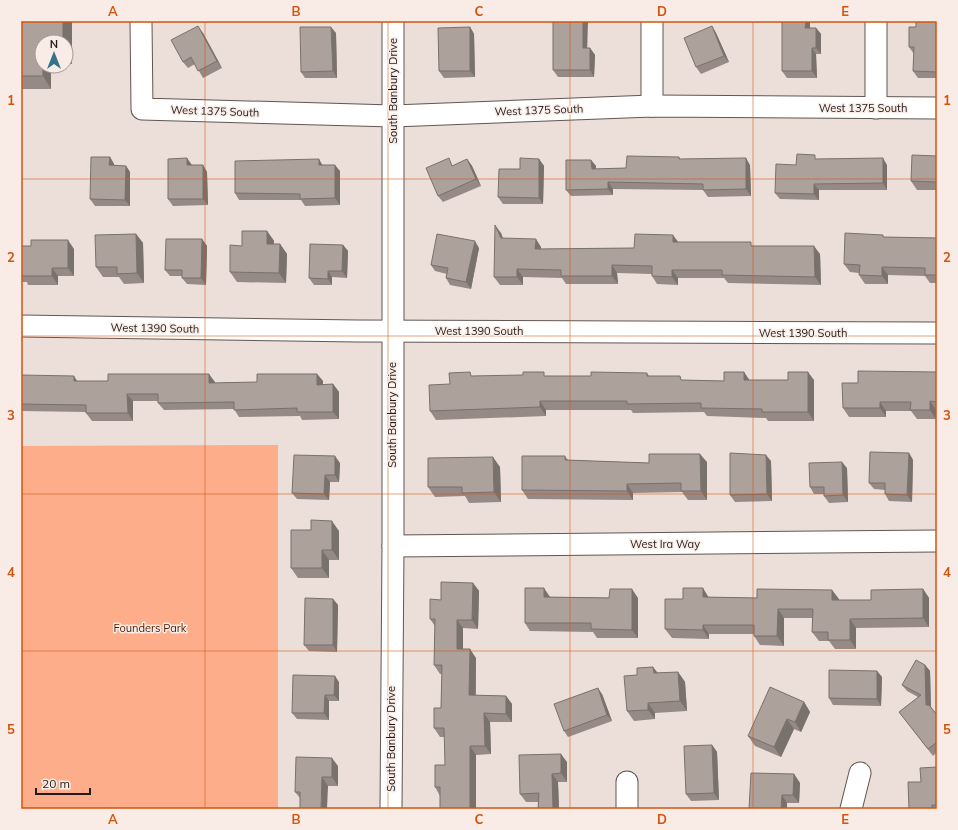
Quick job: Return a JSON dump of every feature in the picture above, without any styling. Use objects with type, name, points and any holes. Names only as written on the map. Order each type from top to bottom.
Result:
[{"type":"street","name":"West 1375 South","points":[[141,21],[142,109],[393,116],[652,106],[937,108]]},
{"type":"street","name":"South Banbury Drive","points":[[391,809],[393,546],[393,21]]},
{"type":"street","points":[[652,21],[652,106]]},
{"type":"street","points":[[876,21],[876,108]]},
{"type":"street","name":"West 1390 South","points":[[21,326],[392,331],[937,333]]},
{"type":"street","name":"West Ira Way","points":[[393,546],[937,541]]},
{"type":"street","points":[[851,809],[860,773]]},
{"type":"street","points":[[627,782],[627,809]]},
{"type":"green space","name":"Founders Park","points":[[278,445],[278,809],[21,809],[21,446]]},
{"type":"building","points":[[21,21],[63,21],[63,34],[34,34],[34,74],[43,74],[43,76],[21,76]]},
{"type":"building","points":[[553,21],[583,21],[583,48],[590,48],[590,70],[553,70]]},
{"type":"building","points":[[782,21],[806,21],[805,28],[816,28],[816,48],[812,48],[812,71],[782,71]]},
{"type":"building","points":[[916,21],[937,21],[937,72],[913,71],[914,47],[909,47],[909,27],[916,27]]},
{"type":"building","points":[[198,26],[217,61],[198,71],[191,57],[183,62],[171,40]]},
{"type":"building","points":[[712,26],[724,56],[696,67],[684,38]]},
{"type":"building","points":[[300,27],[331,27],[333,71],[301,72]]},
{"type":"building","points":[[470,27],[470,71],[439,71],[438,28]]},
{"type":"building","points":[[797,154],[815,155],[815,159],[883,158],[883,183],[814,184],[814,194],[775,193],[776,164],[796,165]]},
{"type":"building","points":[[912,155],[937,156],[937,182],[911,181]]},
{"type":"building","points":[[627,156],[679,157],[679,159],[746,158],[746,189],[703,190],[703,184],[608,182],[608,189],[566,190],[566,160],[591,160],[592,169],[626,168]]},
{"type":"building","points":[[91,157],[110,157],[109,165],[126,166],[125,200],[90,199]]},
{"type":"building","points":[[187,158],[187,165],[203,165],[203,199],[168,199],[168,159]]},
{"type":"building","points":[[449,158],[452,166],[467,159],[476,179],[438,196],[426,168]]},
{"type":"building","points":[[520,158],[539,159],[539,198],[498,197],[499,169],[520,169]]},
{"type":"building","points":[[319,159],[319,165],[335,165],[335,198],[300,199],[300,194],[235,193],[235,161]]},
{"type":"building","points":[[495,225],[501,238],[536,239],[535,249],[634,248],[635,234],[673,235],[673,242],[751,242],[751,246],[814,246],[815,277],[722,275],[722,270],[672,270],[672,277],[652,276],[652,266],[612,265],[612,276],[561,276],[561,270],[517,269],[517,277],[494,277]]},
{"type":"building","points":[[242,231],[267,231],[267,244],[280,244],[279,273],[230,272],[230,245],[242,246]]},
{"type":"building","points":[[845,233],[883,235],[883,237],[937,238],[937,275],[925,275],[925,268],[882,267],[882,276],[859,275],[860,265],[844,264]]},
{"type":"building","points":[[136,234],[137,273],[117,274],[117,267],[96,267],[95,235]]},
{"type":"building","points":[[437,234],[475,241],[466,282],[446,278],[448,268],[431,265]]},
{"type":"building","points":[[166,239],[202,239],[201,278],[182,278],[182,270],[165,270]]},
{"type":"building","points":[[31,240],[68,240],[68,268],[52,268],[52,276],[22,276],[21,246],[31,246]]},
{"type":"building","points":[[310,244],[343,245],[342,271],[328,271],[328,279],[309,278]]},
{"type":"building","points":[[858,371],[937,372],[937,402],[930,401],[930,410],[910,410],[911,402],[880,402],[880,408],[843,408],[842,383],[858,383]]},
{"type":"building","points":[[470,372],[471,376],[523,375],[523,372],[544,372],[544,376],[591,376],[591,372],[647,373],[647,376],[680,376],[681,380],[724,381],[724,372],[744,372],[744,380],[788,380],[788,372],[808,372],[808,412],[762,412],[762,409],[701,408],[701,403],[627,404],[627,401],[540,401],[540,407],[430,411],[429,385],[450,384],[449,373]]},
{"type":"building","points":[[108,374],[209,374],[209,383],[257,382],[257,374],[317,374],[317,385],[333,384],[333,412],[297,412],[297,408],[234,410],[234,402],[158,403],[158,394],[127,394],[128,413],[86,413],[86,405],[21,404],[21,375],[74,376],[74,381],[108,381]]},
{"type":"building","points":[[870,452],[909,453],[907,495],[885,494],[885,483],[869,483]]},
{"type":"building","points":[[730,453],[766,455],[767,494],[730,495]]},
{"type":"building","points":[[649,454],[700,454],[701,491],[681,491],[681,483],[627,484],[627,491],[522,490],[522,456],[565,456],[565,460],[649,463]]},
{"type":"building","points":[[294,455],[335,456],[335,475],[325,475],[324,494],[292,493]]},
{"type":"building","points":[[493,457],[494,492],[462,493],[462,487],[428,487],[428,458]]},
{"type":"building","points":[[842,462],[843,495],[824,496],[824,487],[810,487],[809,463]]},
{"type":"building","points":[[311,520],[332,521],[332,550],[322,550],[322,568],[291,568],[291,530],[311,530]]},
{"type":"building","points":[[441,582],[473,583],[472,620],[457,620],[457,649],[470,649],[469,695],[506,696],[506,714],[484,713],[485,746],[470,746],[470,809],[440,809],[440,787],[435,787],[435,765],[445,765],[444,728],[434,728],[434,708],[441,708],[442,665],[434,665],[435,619],[430,619],[430,599],[441,600]]},
{"type":"building","points":[[525,588],[544,588],[544,597],[609,598],[610,589],[632,589],[632,630],[591,629],[591,623],[525,623]]},
{"type":"building","points":[[683,588],[703,588],[703,597],[757,598],[757,589],[832,590],[832,600],[871,600],[871,590],[923,589],[923,618],[850,619],[850,640],[828,640],[828,632],[812,632],[813,609],[778,609],[777,636],[754,636],[754,625],[703,625],[703,630],[665,629],[665,599],[683,599]]},
{"type":"building","points":[[305,598],[333,599],[333,645],[304,645]]},
{"type":"building","points":[[916,660],[925,665],[926,705],[929,705],[937,715],[937,742],[928,749],[899,712],[921,695],[902,685]]},
{"type":"building","points":[[653,667],[654,673],[678,672],[680,701],[648,703],[648,710],[627,711],[624,676],[637,675],[637,668]]},
{"type":"building","points":[[829,670],[877,671],[877,699],[829,698]]},
{"type":"building","points":[[293,675],[335,676],[334,695],[325,695],[324,713],[292,713]]},
{"type":"building","points":[[770,687],[804,702],[795,722],[787,719],[774,747],[748,736]]},
{"type":"building","points":[[598,688],[607,715],[564,731],[554,704]]},
{"type":"building","points":[[712,745],[714,793],[686,794],[684,746]]},
{"type":"building","points":[[561,754],[561,773],[552,774],[553,809],[538,809],[539,793],[520,794],[519,755]]},
{"type":"building","points":[[296,757],[332,758],[332,777],[322,777],[321,809],[300,809],[300,792],[295,792]]},
{"type":"building","points":[[937,767],[937,805],[932,805],[932,809],[909,809],[908,782],[921,782],[920,768]]},
{"type":"building","points":[[751,773],[794,774],[793,795],[782,795],[781,809],[749,809]]}]
